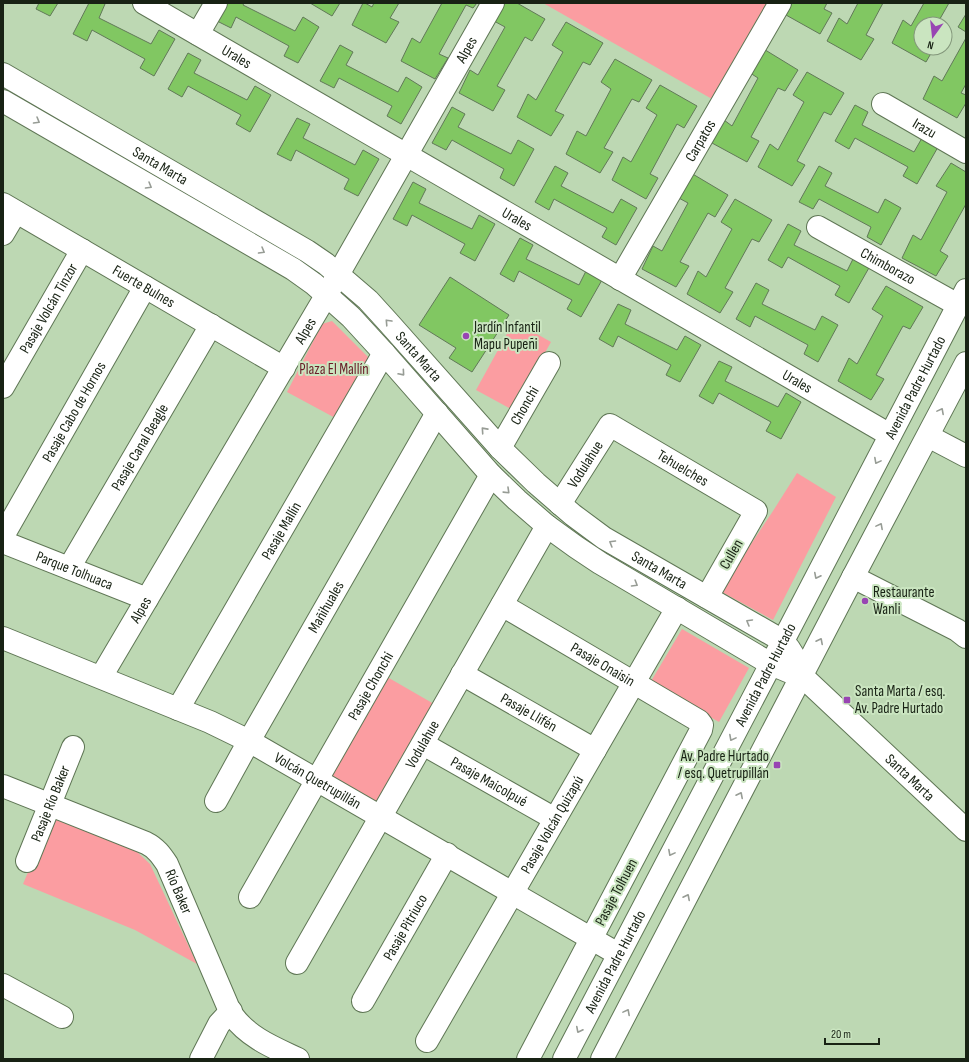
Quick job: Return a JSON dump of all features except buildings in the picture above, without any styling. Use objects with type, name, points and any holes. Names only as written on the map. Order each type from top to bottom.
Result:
[{"type":"street","name":"Urales","points":[[144,3],[890,435]]},
{"type":"street","points":[[198,34],[216,3]]},
{"type":"street","name":"Alpes","points":[[101,677],[284,368],[493,3]]},
{"type":"street","name":"Carpatos","points":[[620,279],[780,3]]},
{"type":"street","name":"Santa Marta","points":[[3,74],[307,251],[326,264],[368,300],[500,448],[536,484],[604,538],[783,641],[796,658],[800,666],[802,676]]},
{"type":"street","name":"Santa Marta","points":[[3,101],[293,269],[314,284],[351,317],[491,475],[547,526],[600,563],[771,664],[802,676],[966,830]]},
{"type":"street","name":"Irazu","points":[[883,104],[966,152]]},
{"type":"street","points":[[3,234],[9,208]]},
{"type":"street","name":"Fuerte Bulnes","points":[[9,208],[284,368]]},
{"type":"street","name":"Chimborazo","points":[[818,227],[962,298]]},
{"type":"street","name":"Pasaje Volcán Tinzor","points":[[3,387],[82,250]]},
{"type":"street","name":"Pasaje Cabo de Hornos","points":[[3,536],[145,287]]},
{"type":"street","name":"Avenida Padre Hurtado","points":[[564,1059],[962,298]]},
{"type":"street","name":"Pasaje Canal Beagle","points":[[69,568],[211,325]]},
{"type":"street","name":"Pasaje Mallín","points":[[178,709],[384,353]]},
{"type":"street","name":"Chonchi","points":[[500,448],[549,363]]},
{"type":"street","points":[[602,1059],[966,363]]},
{"type":"street","name":"Mañihuales","points":[[216,801],[437,413]]},
{"type":"street","name":"Vodulahue","points":[[560,504],[610,425]]},
{"type":"street","name":"Tehuelches","points":[[610,425],[756,511]]},
{"type":"street","points":[[928,436],[966,456]]},
{"type":"street","name":"Pasaje Chonchi","points":[[250,897],[491,475]]},
{"type":"street","name":"Cullen","points":[[707,597],[756,511]]},
{"type":"street","name":"Vodulahue","points":[[297,963],[547,526]]},
{"type":"street","name":"Parque Tolhuaca","points":[[3,542],[147,600]]},
{"type":"street","points":[[853,577],[963,627]]},
{"type":"street","name":"Pasaje Onaisin","points":[[502,605],[634,682],[699,721],[702,725]]},
{"type":"street","name":"Pasaje Volcán Quizapú","points":[[427,1041],[677,608]]},
{"type":"street","name":"Volcán Quetrupillán","points":[[3,638],[210,722],[249,741],[513,892],[618,954]]},
{"type":"street","name":"Pasaje Llifén","points":[[462,674],[595,750]]},
{"type":"street","name":"Pasaje Tolhuen","points":[[528,1059],[698,737],[702,725]]},
{"type":"street","name":"Pasaje Maicolpué","points":[[422,744],[555,819]]},
{"type":"street","name":"Pasaje Río Baker","points":[[27,861],[74,747]]},
{"type":"street","name":"Río Baker","points":[[3,786],[151,845],[159,853],[170,870],[231,1011],[243,1027],[253,1035],[295,1058]]},
{"type":"street","name":"Pasaje Pitriuco","points":[[363,1001],[447,854]]},
{"type":"street","points":[[3,985],[62,1017]]},
{"type":"street","points":[[201,1059],[219,1024],[231,1011]]},
{"type":"green space","points":[[543,3],[767,3],[712,99]]},
{"type":"green space","name":"Plaza El Mallín","points":[[332,321],[372,361],[339,420],[287,392],[322,324]]},
{"type":"green space","points":[[514,321],[551,342],[513,410],[476,390]]},
{"type":"green space","points":[[797,473],[836,497],[773,620],[720,591]]},
{"type":"green space","points":[[682,629],[749,668],[719,722],[650,683]]},
{"type":"green space","points":[[382,674],[434,704],[377,802],[325,772]]},
{"type":"green space","points":[[51,818],[134,849],[150,864],[197,964],[135,930],[23,884]]},
{"type":"place","name":"Jardín Infantil Mapu Pupeñi","points":[[466,336]]},
{"type":"place","name":"Restaurante Wanli","points":[[865,601]]},
{"type":"place","name":"Santa Marta / esq. Av. Padre Hurtado","points":[[847,700]]},
{"type":"place","name":"Av. Padre Hurtado / esq. Quetrupillán","points":[[777,765]]}]
